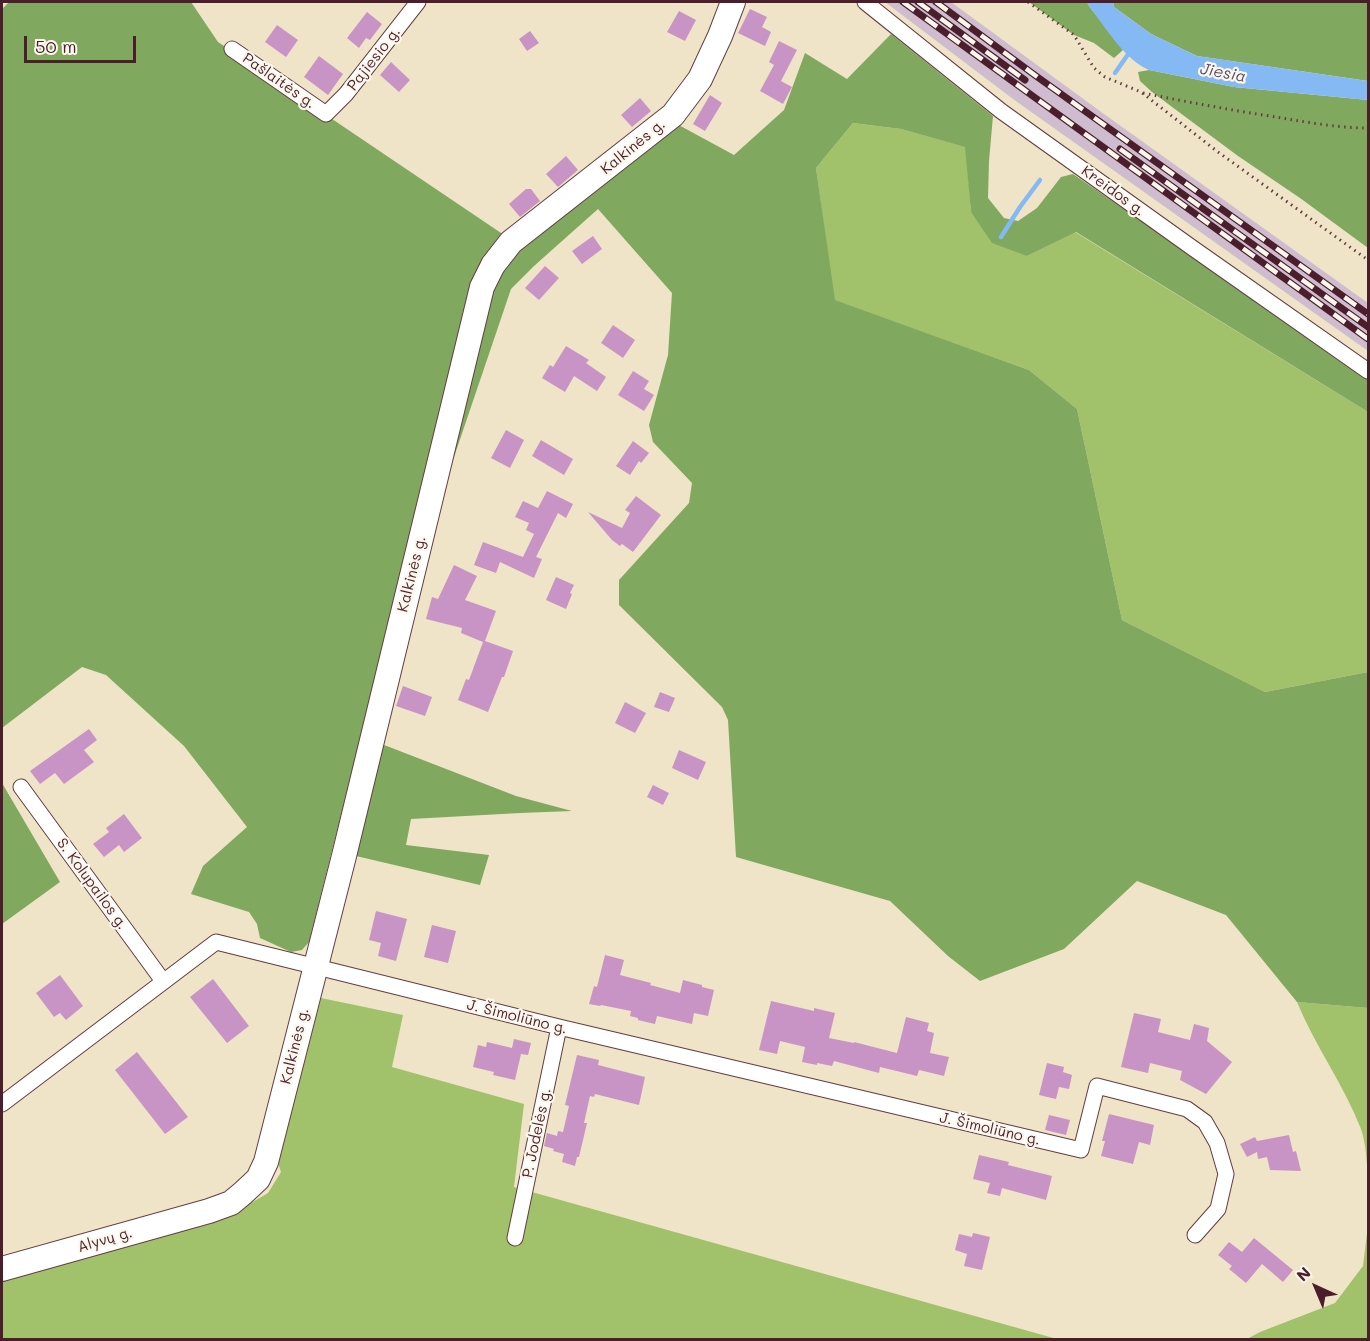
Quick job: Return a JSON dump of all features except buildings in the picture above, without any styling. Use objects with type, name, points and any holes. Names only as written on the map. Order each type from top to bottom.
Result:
[{"type":"main road","name":"Kalkinės g.","points":[[208,1211],[231,1203],[243,1193],[258,1179],[266,1161],[344,856],[482,287],[494,265],[511,242],[673,115],[700,80],[733,2]]},
{"type":"main road","name":"Alyvų g.","points":[[2,1269],[208,1211]]},
{"type":"street","name":"Pajiesio g.","points":[[326,114],[346,94],[418,2]]},
{"type":"street","name":"Kreidos g.","points":[[865,2],[1001,111],[1368,371]]},
{"type":"street","name":"Pašlaitės g.","points":[[232,49],[326,114]]},
{"type":"street","name":"S. Kolupailos g.","points":[[21,787],[163,981]]},
{"type":"street","name":"J. Šimoliūno g.","points":[[2,1104],[216,942],[559,1027],[1081,1150],[1097,1086],[1187,1109],[1205,1122],[1217,1143],[1226,1174],[1218,1209],[1195,1235]]},
{"type":"street","name":"P. Jodelės g.","points":[[515,1238],[559,1027]]},
{"type":"path","points":[[1028,2],[1074,35],[1094,68],[1106,77],[1141,92],[1282,118],[1352,128],[1368,128]]},
{"type":"path","points":[[1141,92],[1218,152],[1368,260]]},
{"type":"shaded area","points":[[885,2],[951,2],[1368,303],[1368,351],[1013,99]]},
{"type":"green space","points":[[9,2],[191,2],[218,42],[504,235],[452,373],[309,942],[302,950],[291,952],[260,938],[257,924],[249,912],[191,894],[203,866],[247,827],[184,746],[106,675],[82,667],[2,728],[2,9]]},
{"type":"green space","points":[[1029,2],[1087,2],[1123,50],[1114,58],[1094,43],[1074,35]]},
{"type":"green space","points":[[1113,2],[1368,2],[1368,81],[1197,56],[1151,34],[1114,7]]},
{"type":"green space","points":[[891,34],[993,116],[988,198],[1004,218],[1018,221],[1037,208],[1061,177],[1073,174],[1368,377],[1368,412],[1076,232],[1027,256],[992,243],[971,212],[965,147],[901,129],[853,123],[816,168],[835,300],[1029,370],[1077,409],[1122,620],[1265,692],[1368,672],[1368,1008],[1297,1002],[1226,915],[1137,881],[1064,949],[980,981],[948,956],[890,901],[736,857],[728,720],[722,707],[619,605],[619,580],[689,503],[692,483],[653,442],[649,425],[668,355],[672,293],[598,209],[511,289],[453,460],[447,448],[497,275],[512,251],[675,123],[734,155],[784,110],[805,53],[847,79]]},
{"type":"green space","points":[[1149,70],[1234,87],[1368,100],[1368,248],[1152,92],[1140,81],[1138,72]]},
{"type":"green space","points":[[853,123],[901,129],[966,147],[971,212],[1027,256],[1075,232],[1368,412],[1368,672],[1265,692],[1122,620],[1077,409],[1029,370],[834,300],[816,168]]},
{"type":"green space","points":[[379,743],[516,796],[572,811],[411,819],[406,845],[489,855],[480,885],[356,856]]},
{"type":"green space","points":[[2,783],[60,882],[2,924]]},
{"type":"green space","points":[[321,998],[403,1015],[392,1067],[524,1104],[514,1187],[1057,1339],[2,1340],[2,1276],[220,1217],[268,1193],[281,1172],[278,1163]]},
{"type":"green space","points":[[1297,1002],[1368,1008],[1368,1180],[1361,1129]]},
{"type":"green space","points":[[1368,1225],[1368,1339],[1247,1339],[1335,1303],[1363,1266]]},
{"type":"water","name":"Jiesia","points":[[1087,2],[1113,2],[1114,7],[1151,34],[1197,56],[1368,81],[1368,100],[1234,87],[1149,70],[1124,51]]},
{"type":"waterway","points":[[1115,73],[1129,53]]},
{"type":"waterway","points":[[1001,237],[1040,180]]},
{"type":"railway","points":[[903,2],[1368,339]]},
{"type":"railway","points":[[918,2],[1025,80]]},
{"type":"railway","points":[[936,2],[1368,314]]},
{"type":"railway","points":[[1120,149],[1368,327]]}]
